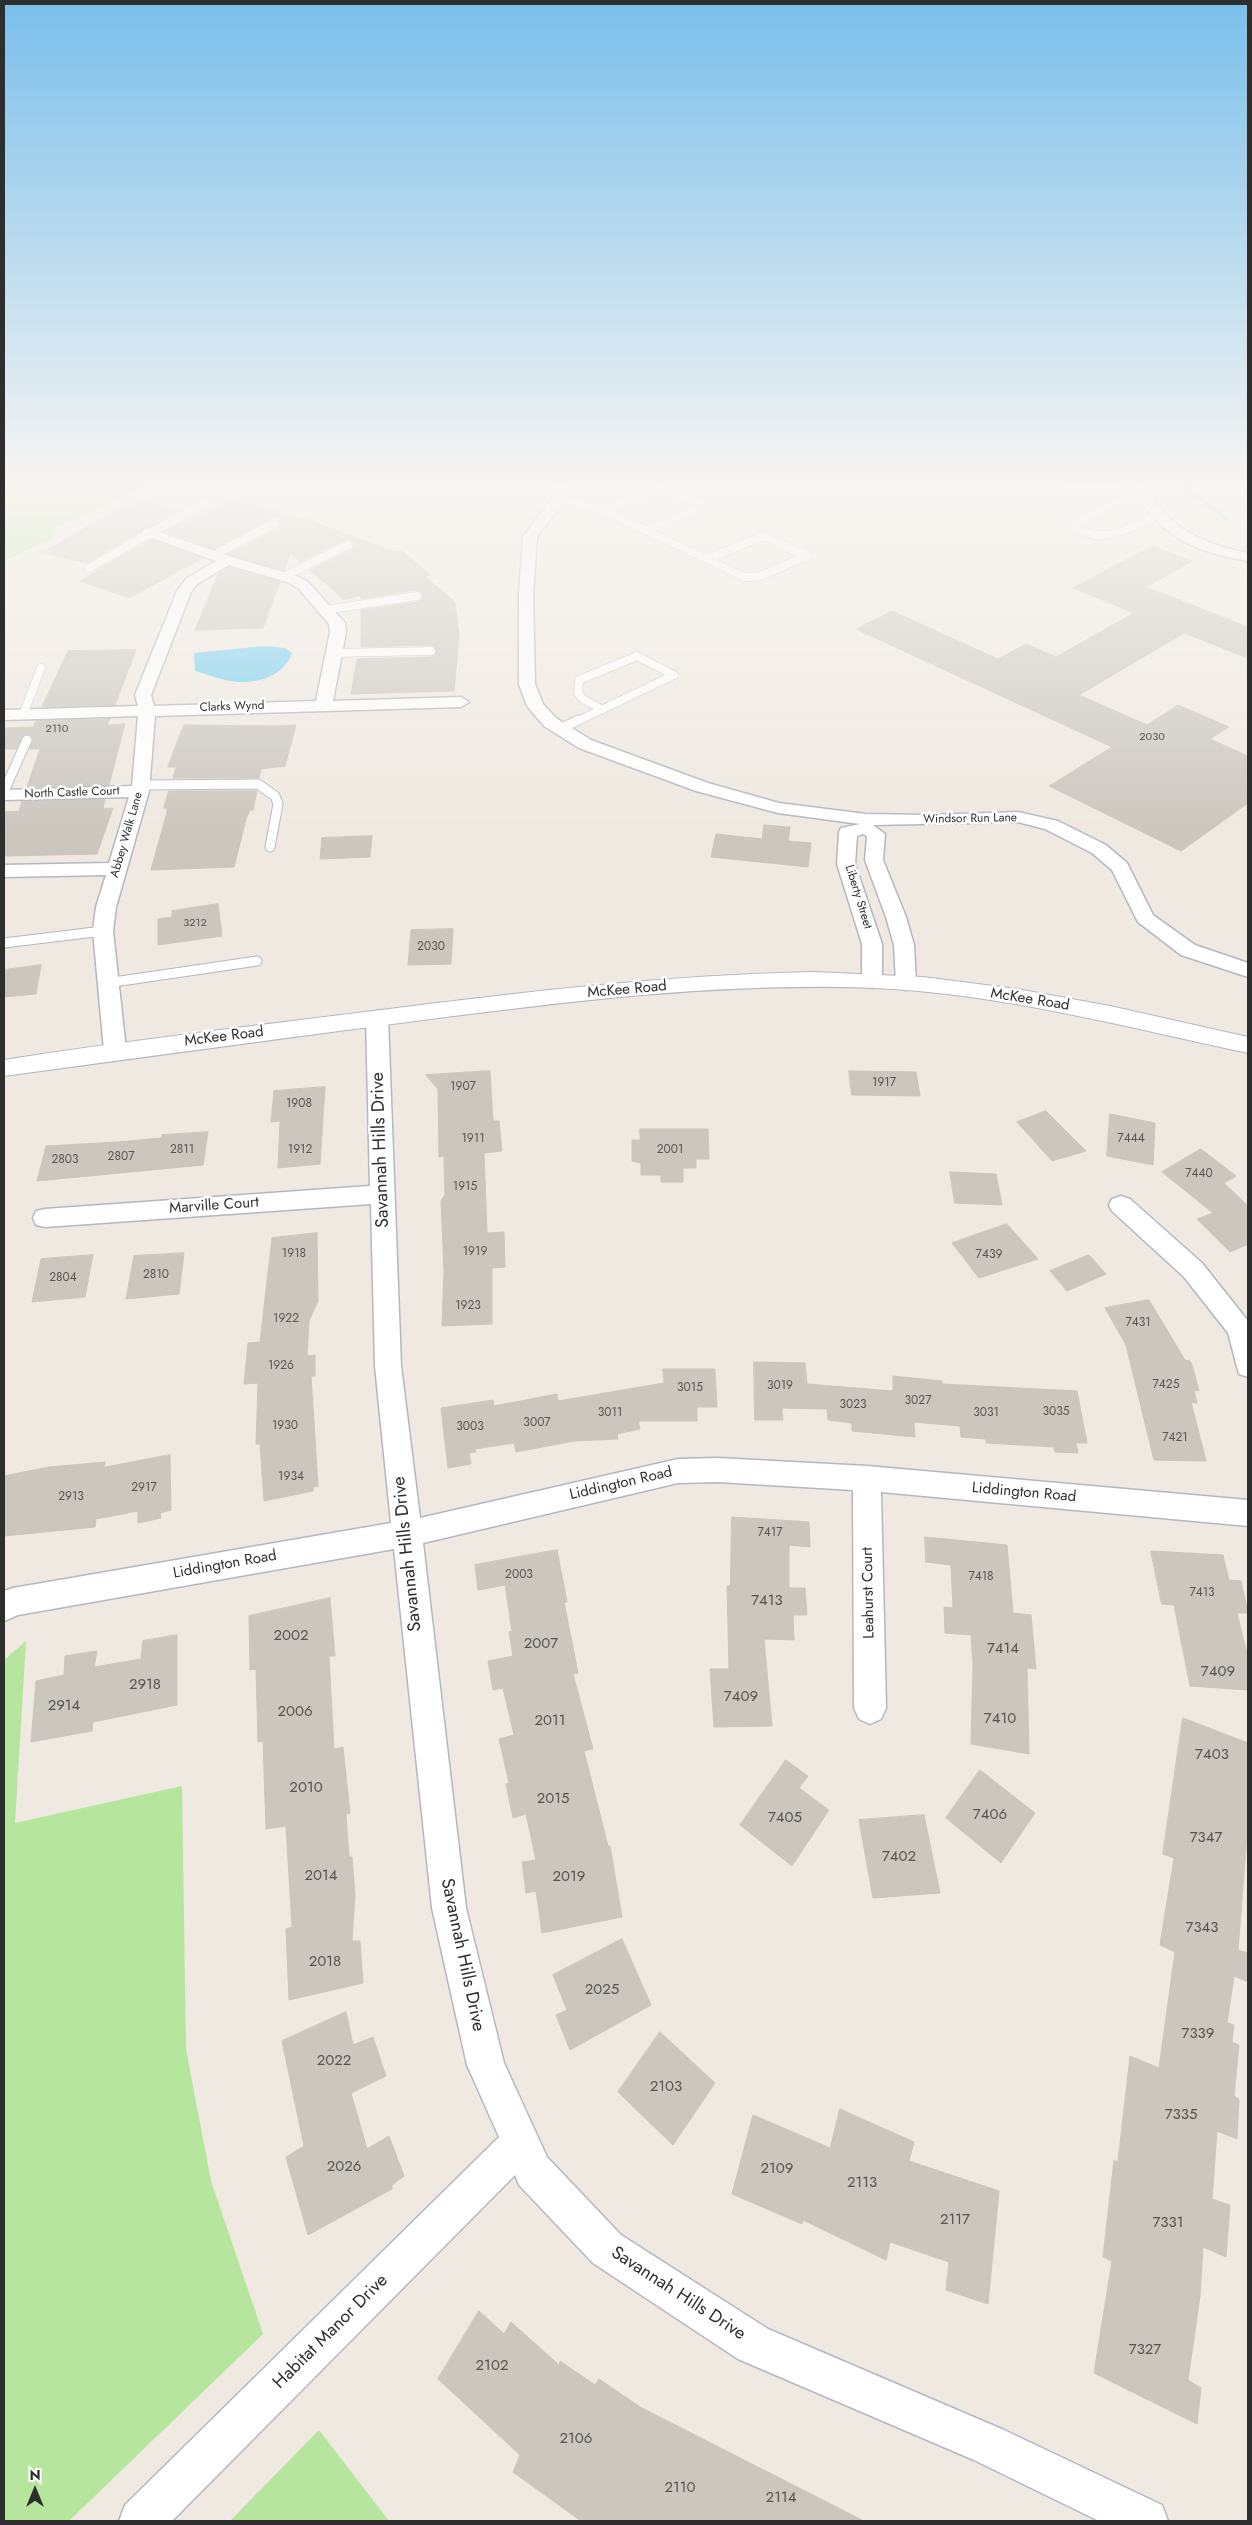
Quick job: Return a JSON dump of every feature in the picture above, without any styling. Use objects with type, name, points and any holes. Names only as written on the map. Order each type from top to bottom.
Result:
[{"type":"street","name":"Abbey Walk Lane","points":[[115,1050],[103,931],[106,906],[141,788],[147,710],[143,695],[181,600]]},
{"type":"street","points":[[316,600],[337,623],[338,632],[324,704]]},
{"type":"street","name":"Windsor Run Lane","points":[[526,600],[528,684],[536,706],[550,722],[585,744],[702,787],[778,808],[866,823],[1018,817],[1051,825],[1099,849],[1113,861],[1120,868],[1145,918],[1188,950],[1248,970]]},
{"type":"street","name":"Clarks Wynd","points":[[4,715],[324,704],[461,702]]},
{"type":"street","name":"North Castle Court","points":[[4,795],[141,788]]},
{"type":"street","name":"Liberty Street","points":[[872,981],[872,944],[846,864],[848,832],[866,823],[876,834],[874,860],[896,917],[904,945],[906,983]]},
{"type":"street","points":[[4,871],[118,869]]},
{"type":"street","points":[[852,886],[883,887]]},
{"type":"street","name":"McKee Road","points":[[4,1068],[115,1050],[535,998],[668,986],[782,980],[906,983],[1018,997],[1248,1045]]},
{"type":"street","name":"Savannah Hills Drive","points":[[377,1018],[388,1366],[449,1908],[486,2065],[533,2172],[607,2249],[754,2344],[989,2445],[1146,2521]]},
{"type":"street","name":"Marville Court","points":[[45,1218],[384,1194]]},
{"type":"street","points":[[1121,1205],[1193,1270],[1244,1330],[1248,1366]]},
{"type":"street","name":"Liddington Road","points":[[4,1607],[13,1602],[406,1534],[678,1471],[718,1470],[867,1478],[1248,1513]]},
{"type":"street","name":"Leahurst Court","points":[[867,1478],[870,1708]]},
{"type":"street","name":"Habitat Manor Drive","points":[[141,2521],[520,2143]]},
{"type":"lane","points":[[325,610],[392,600]]},
{"type":"lane","points":[[334,653],[431,652]]},
{"type":"lane","points":[[560,729],[674,675],[637,656],[579,680],[578,693],[583,699],[601,709]]},
{"type":"lane","points":[[22,715],[41,668]]},
{"type":"lane","points":[[4,791],[27,740]]},
{"type":"lane","points":[[141,788],[258,784],[275,796],[278,804],[270,847]]},
{"type":"lane","points":[[4,943],[103,931]]},
{"type":"lane","points":[[108,983],[256,961]]},
{"type":"green space","points":[[26,1641],[15,1823],[182,1786],[186,2049],[211,2181],[263,2334],[69,2521],[4,2521],[4,1660]]},
{"type":"green space","points":[[319,2430],[389,2521],[230,2521]]},
{"type":"water","points":[[265,646],[285,648],[292,653],[288,662],[274,675],[255,681],[235,682],[195,671],[194,653]]},
{"type":"building","points":[[207,600],[273,600],[263,628],[195,630]]},
{"type":"building","points":[[420,600],[453,600],[455,602],[459,637],[454,691],[351,694],[357,659],[431,657],[437,651],[431,645],[361,647],[361,610],[418,602]]},
{"type":"building","points":[[1102,600],[1179,600],[1248,627],[1248,658],[1184,633],[1079,695],[1147,725],[1178,705],[1229,727],[1210,739],[1248,756],[1248,803],[1181,851],[1049,786],[1112,747],[856,629],[892,611],[998,659],[1026,644],[1056,657],[1134,613]]},
{"type":"building","points":[[136,650],[115,705],[42,707],[68,651]]},
{"type":"building","points":[[110,719],[107,725],[125,724],[109,785],[27,787],[40,749],[30,749],[33,737],[29,734],[24,734],[16,749],[4,749],[4,728],[33,727],[36,721]]},
{"type":"building","points":[[184,725],[296,725],[285,766],[261,769],[259,778],[173,778],[176,767],[168,767]]},
{"type":"building","points":[[169,791],[257,791],[253,810],[250,810],[246,819],[234,867],[151,870],[167,812],[167,808],[164,808]]},
{"type":"building","points":[[105,799],[103,809],[113,808],[97,854],[4,856],[4,812],[19,811],[22,801]]},
{"type":"building","points":[[764,825],[790,827],[788,841],[811,843],[808,867],[711,857],[716,834],[762,839]]},
{"type":"building","points":[[372,836],[370,857],[320,859],[322,838]]},
{"type":"building","points":[[218,904],[222,936],[158,945],[158,919],[172,917],[172,911]]},
{"type":"building","points":[[453,929],[451,964],[408,965],[411,930]]},
{"type":"building","points":[[41,965],[36,994],[4,997],[4,970]]},
{"type":"building","points":[[490,1071],[493,1121],[499,1121],[502,1151],[484,1153],[487,1233],[504,1232],[505,1267],[492,1268],[492,1324],[442,1326],[444,1270],[441,1201],[445,1195],[444,1156],[439,1157],[438,1089],[426,1075]]},
{"type":"building","points":[[849,1071],[916,1072],[920,1096],[852,1095]]},
{"type":"building","points":[[325,1087],[320,1164],[278,1168],[280,1121],[271,1122],[274,1091]]},
{"type":"building","points":[[1046,1111],[1086,1151],[1052,1161],[1017,1122]]},
{"type":"building","points":[[1110,1114],[1155,1123],[1153,1165],[1107,1156]]},
{"type":"building","points":[[640,1129],[708,1129],[709,1159],[696,1159],[696,1168],[683,1168],[683,1182],[661,1182],[661,1175],[641,1175],[641,1163],[632,1161],[632,1140],[640,1140]]},
{"type":"building","points":[[208,1132],[203,1165],[37,1181],[46,1146],[118,1142],[161,1138],[162,1135]]},
{"type":"building","points":[[1201,1149],[1236,1176],[1224,1183],[1248,1206],[1248,1244],[1230,1252],[1197,1219],[1213,1213],[1162,1172]]},
{"type":"building","points":[[950,1172],[996,1174],[1002,1205],[955,1203]]},
{"type":"building","points":[[1007,1224],[1038,1259],[979,1278],[952,1243]]},
{"type":"building","points":[[317,1233],[318,1301],[309,1321],[307,1356],[315,1355],[315,1376],[311,1376],[318,1486],[313,1487],[313,1491],[264,1501],[260,1444],[256,1444],[258,1383],[244,1384],[248,1343],[260,1342],[272,1238]]},
{"type":"building","points":[[184,1253],[179,1294],[126,1299],[134,1256]]},
{"type":"building","points":[[93,1255],[85,1297],[32,1302],[41,1259]]},
{"type":"building","points":[[1089,1255],[1106,1274],[1067,1291],[1050,1271]]},
{"type":"building","points":[[1149,1300],[1185,1360],[1190,1361],[1192,1365],[1199,1391],[1194,1390],[1197,1403],[1191,1402],[1206,1461],[1154,1460],[1126,1345],[1105,1308]]},
{"type":"building","points":[[754,1362],[805,1363],[807,1384],[893,1391],[893,1376],[942,1381],[942,1384],[1077,1391],[1087,1443],[1076,1443],[1078,1453],[1055,1452],[1054,1447],[986,1443],[986,1439],[961,1437],[960,1426],[914,1422],[915,1437],[852,1431],[852,1423],[828,1420],[827,1409],[782,1408],[783,1420],[755,1420]]},
{"type":"building","points":[[663,1369],[715,1369],[717,1407],[697,1407],[697,1421],[638,1421],[640,1429],[617,1434],[618,1439],[574,1441],[516,1452],[514,1443],[475,1449],[476,1452],[469,1453],[471,1464],[448,1468],[441,1408],[493,1400],[494,1406],[557,1394],[558,1401],[664,1383]]},
{"type":"building","points":[[170,1455],[171,1510],[160,1513],[161,1518],[138,1523],[138,1511],[96,1519],[95,1527],[4,1536],[4,1476],[49,1467],[105,1462],[104,1467]]},
{"type":"building","points":[[732,1517],[809,1522],[810,1547],[789,1545],[789,1588],[805,1588],[807,1615],[793,1615],[794,1640],[764,1639],[772,1726],[714,1727],[710,1669],[729,1669],[727,1586],[730,1586]]},
{"type":"building","points":[[925,1537],[1007,1545],[1013,1613],[1031,1615],[1036,1669],[1027,1668],[1029,1754],[971,1744],[973,1663],[971,1635],[945,1633],[944,1607],[953,1608],[951,1565],[926,1562]]},
{"type":"building","points":[[557,1550],[567,1602],[564,1602],[578,1673],[573,1674],[593,1749],[584,1751],[608,1846],[610,1846],[622,1917],[542,1933],[536,1891],[526,1893],[522,1862],[536,1860],[526,1814],[513,1818],[506,1784],[509,1783],[499,1739],[514,1735],[503,1688],[493,1690],[488,1661],[513,1656],[509,1632],[512,1631],[505,1585],[478,1590],[475,1565]]},
{"type":"building","points":[[1151,1551],[1223,1555],[1229,1580],[1241,1581],[1248,1613],[1237,1613],[1248,1658],[1248,1690],[1190,1686],[1174,1605],[1162,1604]]},
{"type":"building","points":[[330,1598],[335,1656],[329,1656],[334,1749],[343,1747],[350,1813],[346,1814],[349,1857],[352,1857],[355,1895],[352,1941],[360,1941],[363,1983],[289,2000],[286,1929],[292,1927],[286,1826],[266,1829],[263,1741],[258,1742],[256,1669],[250,1670],[249,1616]]},
{"type":"building","points":[[177,1635],[177,1705],[93,1722],[92,1731],[31,1742],[36,1681],[64,1675],[65,1656],[97,1651],[94,1667],[141,1659],[143,1641]]},
{"type":"building","points":[[1183,1718],[1248,1743],[1248,1823],[1238,1950],[1248,1953],[1248,1982],[1234,1976],[1227,2023],[1234,2025],[1232,2042],[1239,2045],[1234,2096],[1239,2099],[1237,2139],[1217,2131],[1212,2199],[1230,2205],[1226,2257],[1203,2247],[1200,2296],[1188,2380],[1201,2388],[1197,2424],[1094,2373],[1112,2261],[1103,2257],[1114,2160],[1118,2162],[1130,2056],[1159,2068],[1175,1952],[1160,1945],[1174,1858],[1163,1854]]},
{"type":"building","points":[[786,1760],[808,1776],[799,1788],[829,1810],[792,1866],[740,1825]]},
{"type":"building","points":[[980,1770],[1035,1813],[1001,1863],[946,1818]]},
{"type":"building","points":[[924,1815],[940,1893],[873,1898],[859,1820]]},
{"type":"building","points":[[622,1939],[651,2005],[570,2050],[556,2015],[567,2010],[553,1975]]},
{"type":"building","points":[[346,2012],[353,2045],[373,2037],[386,2076],[351,2093],[367,2149],[389,2136],[404,2176],[392,2185],[392,2189],[308,2235],[286,2157],[304,2146],[282,2041]]},
{"type":"building","points":[[660,2032],[715,2083],[673,2145],[618,2092]]},
{"type":"building","points":[[840,2109],[914,2142],[909,2161],[999,2191],[988,2304],[946,2290],[949,2262],[890,2242],[886,2260],[803,2220],[802,2224],[732,2194],[753,2115],[830,2148]]},
{"type":"building","points":[[479,2311],[504,2334],[511,2322],[559,2365],[560,2361],[595,2385],[599,2379],[640,2407],[864,2521],[581,2521],[513,2472],[520,2455],[438,2379]]}]
